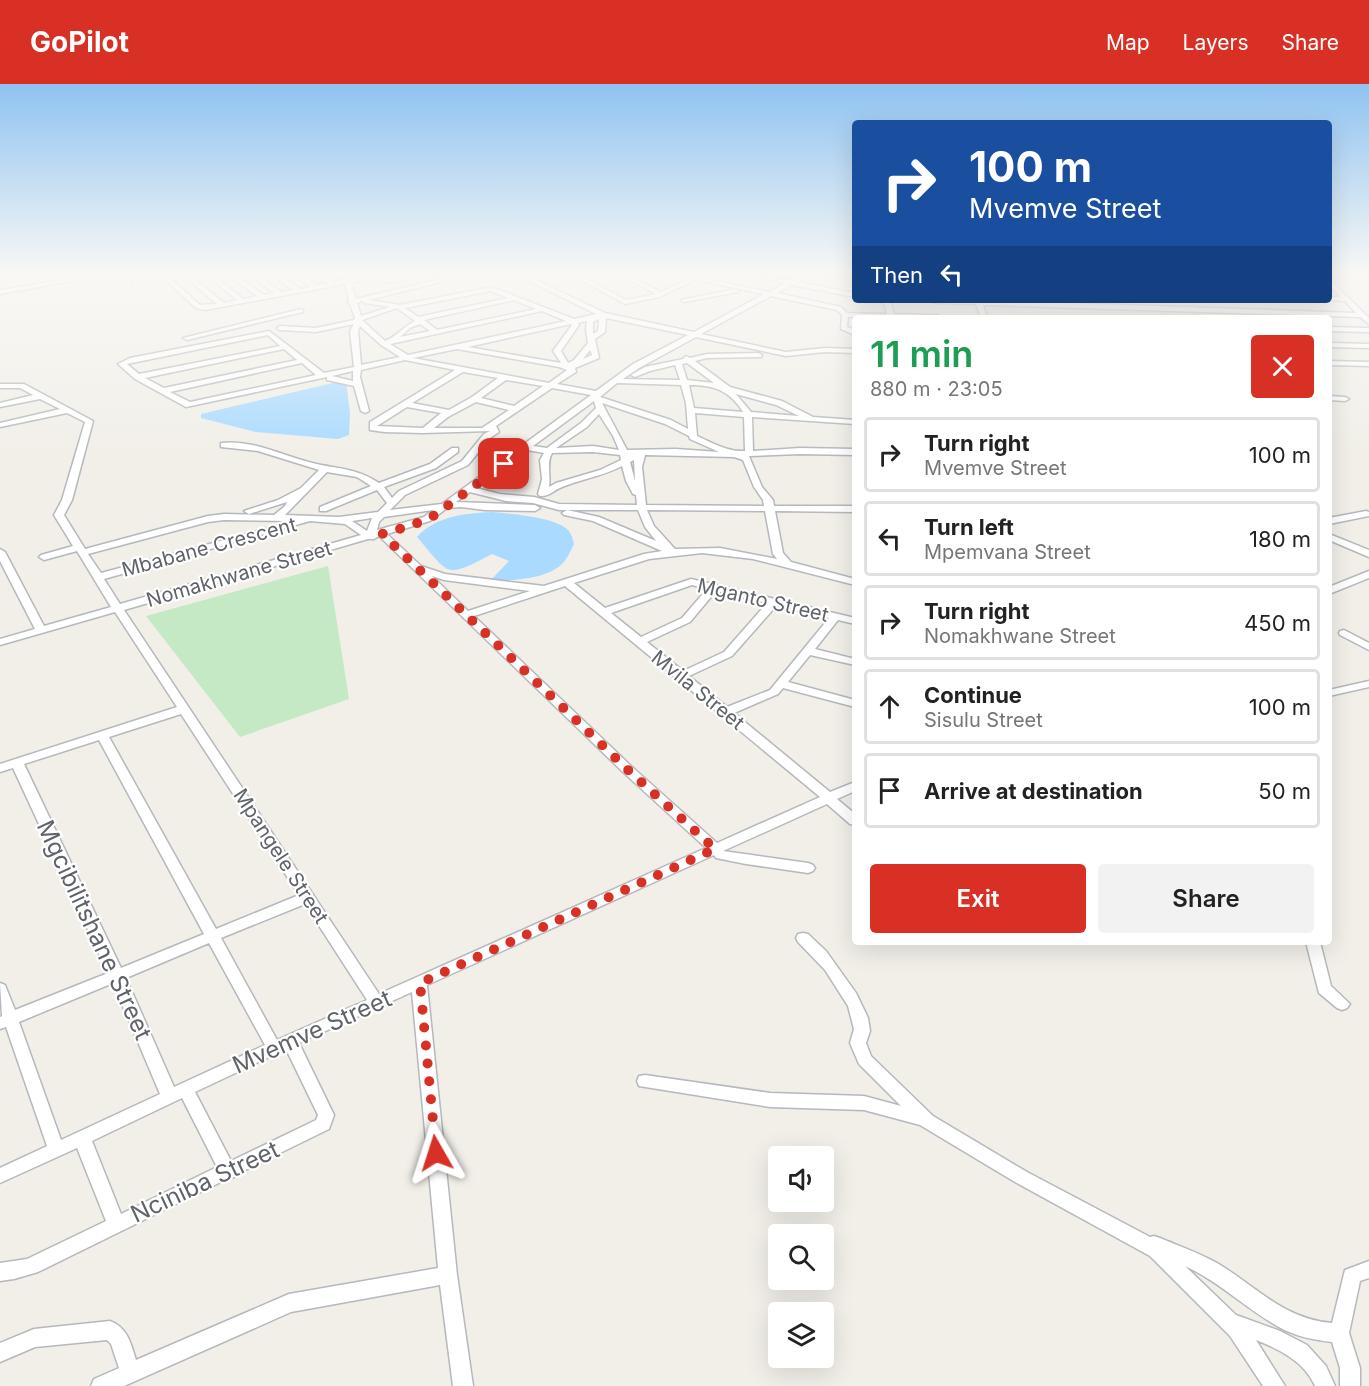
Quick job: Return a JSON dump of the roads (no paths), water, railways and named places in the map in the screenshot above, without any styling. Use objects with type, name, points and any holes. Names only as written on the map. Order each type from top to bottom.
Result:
[{"type":"street","points":[[187,338],[206,334]]},
{"type":"street","points":[[265,334],[124,362],[123,366],[138,377],[189,405],[514,334]]},
{"type":"street","points":[[270,334],[322,376]]},
{"type":"street","points":[[354,334],[358,368],[356,377],[365,411]]},
{"type":"street","points":[[377,334],[405,358],[550,385],[597,397],[668,422],[720,450],[747,458],[758,487],[768,500],[778,554],[789,566]]},
{"type":"street","points":[[388,342],[399,334]]},
{"type":"street","points":[[388,342],[428,334]]},
{"type":"street","points":[[509,348],[514,334]]},
{"type":"street","points":[[567,367],[557,351],[570,334]]},
{"type":"street","points":[[590,334],[592,340]]},
{"type":"street","points":[[567,367],[577,362],[592,340],[600,334]]},
{"type":"street","points":[[687,334],[786,354]]},
{"type":"street","name":"Nomakhwane Street","points":[[0,642],[376,536],[427,519],[597,397],[636,366],[693,335]]},
{"type":"street","points":[[1332,343],[1369,346]]},
{"type":"street","points":[[138,377],[284,347]]},
{"type":"street","points":[[455,347],[573,370],[492,426],[477,431],[374,428],[373,424],[378,420],[462,369]]},
{"type":"street","points":[[670,348],[727,389],[748,414],[751,444],[749,453]]},
{"type":"street","points":[[182,350],[196,364]]},
{"type":"street","points":[[616,381],[678,362],[729,354],[852,351]]},
{"type":"street","points":[[162,391],[301,361]]},
{"type":"street","points":[[678,362],[679,373],[686,382],[693,435]]},
{"type":"street","points":[[1332,363],[1369,364]]},
{"type":"street","points":[[423,431],[475,399],[505,377]]},
{"type":"street","points":[[228,401],[320,378],[343,379],[357,384]]},
{"type":"street","points":[[616,381],[705,383],[787,406],[811,419]]},
{"type":"street","points":[[0,386],[17,385],[69,410]]},
{"type":"street","points":[[0,405],[41,396]]},
{"type":"street","points":[[597,397],[600,409],[622,445],[634,489],[639,495]]},
{"type":"street","points":[[1332,398],[1345,399]]},
{"type":"street","points":[[475,399],[487,404],[515,409]]},
{"type":"street","points":[[405,404],[442,411],[446,415]]},
{"type":"street","points":[[458,408],[487,404]]},
{"type":"street","points":[[600,409],[584,425],[555,442],[544,460],[546,479],[543,494],[559,485],[603,472],[624,456]]},
{"type":"street","points":[[0,425],[69,410]]},
{"type":"street","name":"Mpangele Street","points":[[69,410],[89,421],[67,500],[59,515],[117,609],[377,1003]]},
{"type":"street","points":[[689,410],[852,422]]},
{"type":"street","points":[[376,536],[374,521],[391,502],[402,493],[465,463],[487,436],[495,432],[492,426]]},
{"type":"street","points":[[225,445],[259,449],[360,475],[378,486],[391,502]]},
{"type":"street","points":[[526,447],[549,451],[593,449],[624,456],[735,454],[852,448]]},
{"type":"street","points":[[836,452],[852,448]]},
{"type":"street","points":[[321,514],[378,486],[433,466],[455,450]]},
{"type":"street","points":[[818,451],[852,456]]},
{"type":"street","points":[[641,454],[637,460],[640,508],[646,522],[672,552]]},
{"type":"street","points":[[277,517],[289,508],[326,468]]},
{"type":"street","points":[[470,489],[534,500],[559,507],[852,509]]},
{"type":"street","points":[[224,517],[268,507],[304,490]]},
{"type":"street","points":[[501,496],[535,508]]},
{"type":"street","points":[[333,519],[448,505],[535,508],[596,519],[672,552]]},
{"type":"street","name":"Mbabane Crescent","points":[[44,557],[224,517],[321,514],[358,528],[376,536],[418,569],[718,852]]},
{"type":"street","name":"Mbabane Crescent","points":[[99,577],[321,514]]},
{"type":"street","points":[[1332,520],[1366,514]]},
{"type":"street","points":[[1332,538],[1369,554]]},
{"type":"street","points":[[466,615],[647,556],[672,552],[720,551],[852,581]]},
{"type":"street","points":[[0,552],[3,564],[41,630]]},
{"type":"street","points":[[761,560],[778,554]]},
{"type":"street","points":[[418,569],[444,577],[549,589]]},
{"type":"street","points":[[1332,590],[1369,574]]},
{"type":"street","name":"Mganto Street","points":[[604,612],[691,582],[852,620]]},
{"type":"street","name":"Mvila Street","points":[[568,583],[852,818]]},
{"type":"street","points":[[639,642],[686,620],[714,587]]},
{"type":"street","points":[[681,676],[728,654],[775,601]]},
{"type":"street","points":[[726,712],[765,697],[782,684],[836,616]]},
{"type":"street","points":[[1344,633],[1369,647]]},
{"type":"street","points":[[809,651],[852,661]]},
{"type":"street","points":[[782,684],[852,703]]},
{"type":"street","points":[[1332,692],[1369,684]]},
{"type":"street","points":[[0,768],[184,709]]},
{"type":"street","name":"Nciniba Street","points":[[0,1272],[31,1266],[228,1172],[311,1132],[325,1120],[326,1115],[214,937],[103,736]]},
{"type":"street","name":"Mgcibilitshane Street","points":[[17,763],[117,975],[170,1098]]},
{"type":"street","name":"Mvemve Street","points":[[0,1176],[282,1044],[718,852],[852,787]]},
{"type":"street","points":[[718,852],[736,859],[808,868]]},
{"type":"street","points":[[5,1021],[308,897]]},
{"type":"street","points":[[803,938],[817,949],[847,991],[862,1028],[858,1043],[865,1060],[927,1121]]},
{"type":"street","points":[[1314,945],[1324,989],[1342,1005]]},
{"type":"street","points":[[420,983],[448,1275],[463,1386]]},
{"type":"street","points":[[0,989],[5,1021],[56,1149]]},
{"type":"street","points":[[645,1081],[770,1100],[864,1103],[897,1110],[927,1121],[1021,1177],[1156,1250],[1230,1323],[1275,1386]]},
{"type":"street","points":[[186,1090],[228,1172]]},
{"type":"street","points":[[82,1138],[116,1224]]},
{"type":"street","points":[[1130,1235],[1209,1268],[1286,1321],[1316,1331],[1340,1333]]},
{"type":"street","points":[[1350,1386],[1350,1368],[1340,1333],[1352,1276],[1369,1269]]},
{"type":"street","points":[[101,1386],[130,1371],[289,1303],[448,1275]]},
{"type":"street","points":[[1230,1323],[1281,1342],[1304,1354],[1321,1372],[1326,1386]]},
{"type":"street","points":[[0,1353],[34,1338],[110,1330],[119,1338],[130,1371]]},
{"type":"water","points":[[337,382],[346,382],[350,413],[349,435],[338,439],[256,432],[201,418],[201,414]]},
{"type":"water","points":[[493,512],[530,516],[557,524],[568,530],[574,544],[562,564],[547,573],[528,578],[490,581],[509,561],[492,554],[465,567],[456,570],[449,569],[436,560],[417,537],[424,530],[442,520],[473,513]]}]
